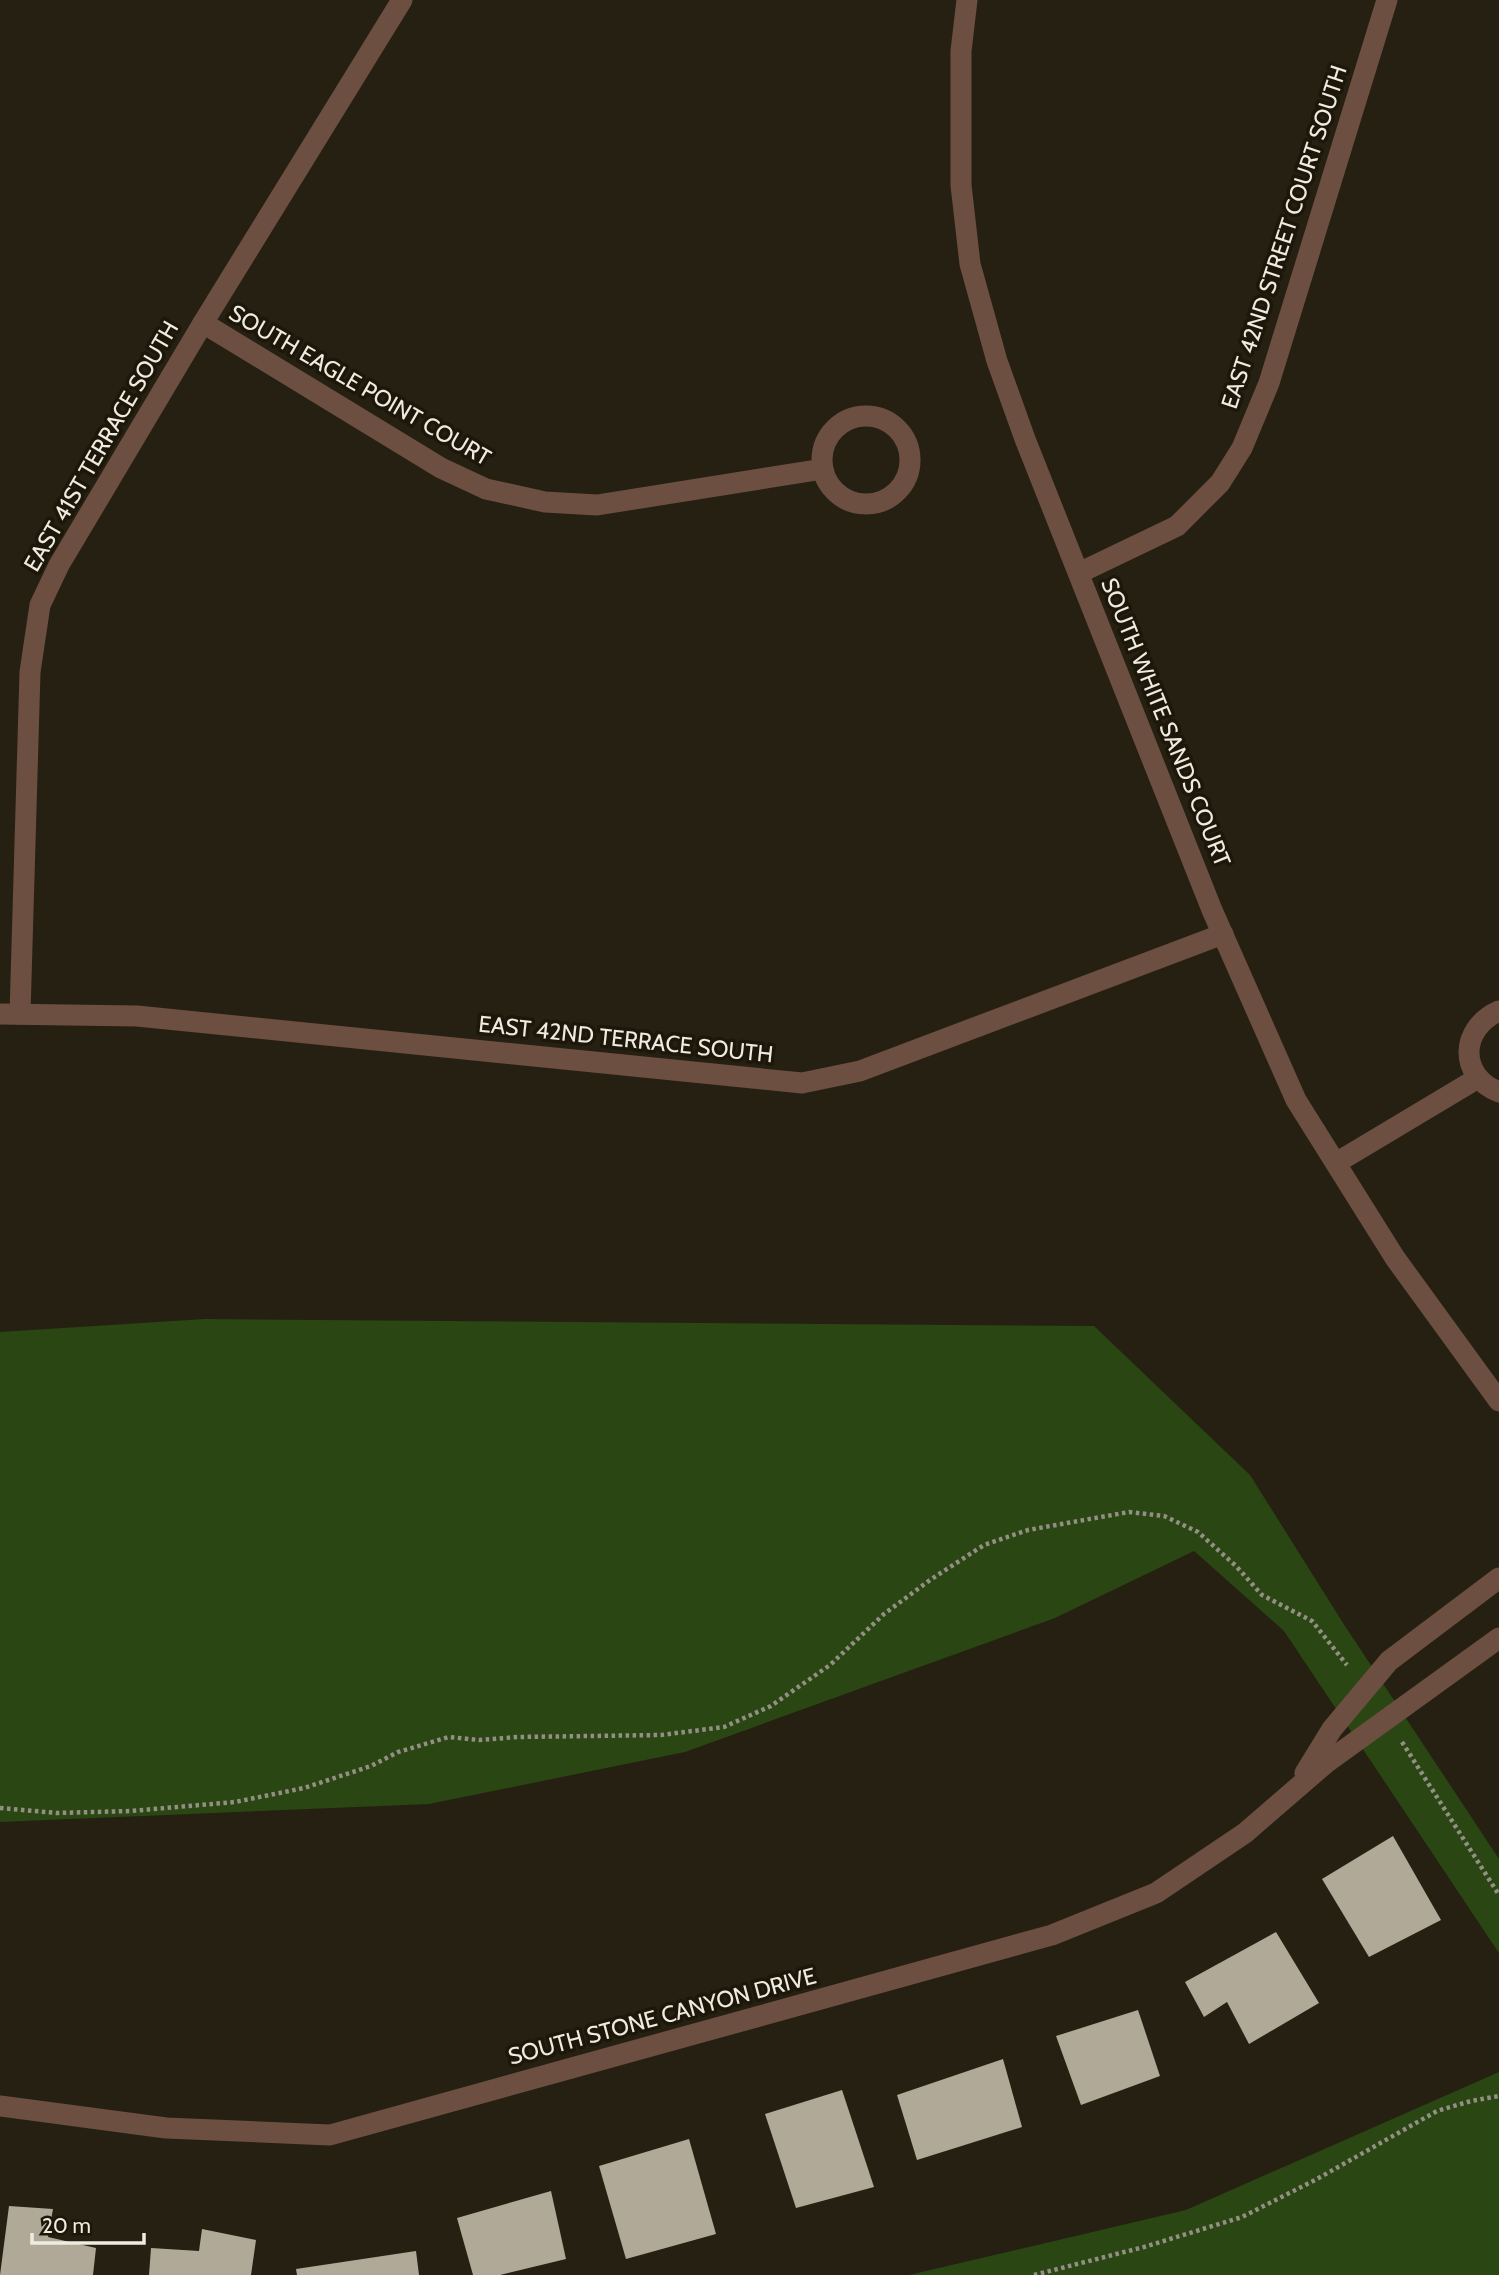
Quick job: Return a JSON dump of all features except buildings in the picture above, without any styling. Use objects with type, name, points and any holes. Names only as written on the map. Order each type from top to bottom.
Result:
[{"type":"street","name":"EAST 41ST TERRACE SOUTH","points":[[10,1014],[30,676],[40,605],[59,565],[203,323],[402,0]]},
{"type":"street","name":"SOUTH WHITE SANDS COURT","points":[[967,0],[961,51],[961,185],[970,264],[996,361],[1025,439],[1223,934],[1296,1100],[1395,1258],[1499,1401]]},
{"type":"street","name":"EAST 42ND STREET COURT SOUTH","points":[[1079,573],[1177,526],[1220,482],[1242,448],[1269,383],[1387,0]]},
{"type":"street","name":"SOUTH EAGLE POINT COURT","points":[[203,323],[441,468],[486,489],[545,502],[597,505],[822,469]]},
{"type":"street","points":[[864,416],[879,418],[893,425],[903,436],[909,451],[905,481],[895,493],[883,501],[868,504],[853,502],[839,495],[828,484],[822,469],[822,454],[827,440],[836,428],[849,419],[864,416]]},
{"type":"street","name":"EAST 42ND TERRACE SOUTH","points":[[10,1014],[137,1016],[802,1083],[860,1071],[1223,934]]},
{"type":"street","points":[[1499,1012],[1486,1018],[1476,1028],[1469,1054],[1478,1078],[1489,1088],[1499,1092]]},
{"type":"street","points":[[1336,1163],[1478,1078]]},
{"type":"street","name":"SOUTH STONE CANYON DRIVE","points":[[1295,1790],[1332,1729],[1389,1661],[1499,1578]]},
{"type":"street","name":"SOUTH STONE CANYON DRIVE","points":[[0,2106],[166,2128],[330,2135],[1052,1935],[1156,1892],[1245,1833],[1385,1718],[1499,1638]]},
{"type":"path","points":[[0,1808],[57,1813],[131,1811],[234,1802],[304,1788],[371,1766],[398,1752],[449,1737],[480,1740],[661,1735],[724,1727],[771,1706],[830,1665],[884,1614],[984,1545],[1028,1530],[1129,1512],[1164,1516],[1198,1532],[1236,1566],[1262,1595],[1312,1621],[1355,1675]]},
{"type":"path","points":[[1396,1733],[1499,1895]]},
{"type":"path","points":[[1034,2275],[1157,2244],[1242,2217],[1317,2179],[1437,2111],[1499,2096]]},
{"type":"green space","points":[[205,1319],[1094,1326],[1250,1475],[1343,1623],[1499,1859],[1499,1953],[1284,1631],[1194,1551],[1055,1618],[685,1752],[429,1804],[0,1822],[0,1332]]},
{"type":"green space","points":[[1499,2072],[1499,2275],[909,2275],[1186,2210]]}]
